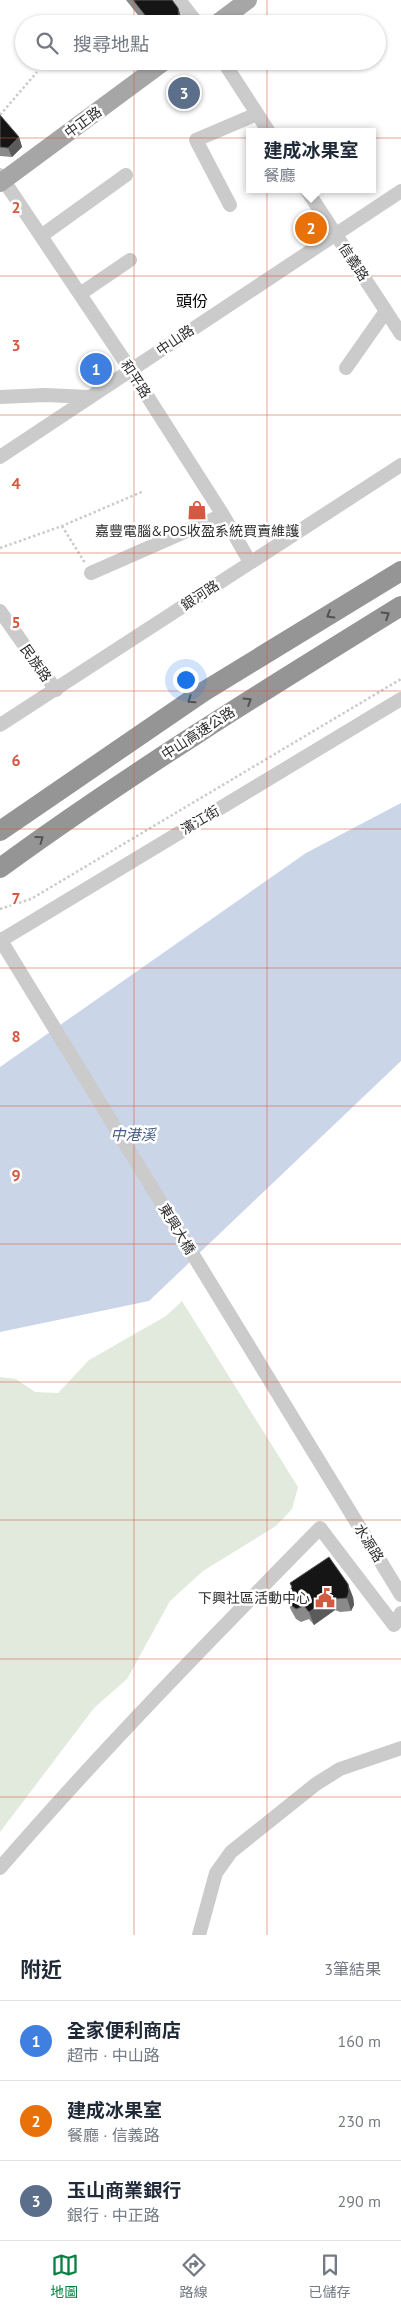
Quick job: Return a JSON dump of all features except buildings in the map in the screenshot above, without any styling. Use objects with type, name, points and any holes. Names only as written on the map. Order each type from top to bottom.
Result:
[{"type":"highway","points":[[0,831],[203,692],[401,571]]},
{"type":"highway","name":"中山高速公路","points":[[0,868],[67,820],[197,734],[401,606]]},
{"type":"main road","points":[[228,15],[248,0]]},
{"type":"main road","name":"中正路","points":[[1,179],[152,70]]},
{"type":"street","points":[[179,0],[191,15]]},
{"type":"street","points":[[229,70],[266,128]]},
{"type":"street","points":[[230,205],[196,140],[257,114]]},
{"type":"street","points":[[41,236],[126,175]]},
{"type":"street","name":"和平路","points":[[1,179],[130,370],[223,515],[250,562]]},
{"type":"street","name":"中山路","points":[[0,457],[401,190]]},
{"type":"street","name":"信義路","points":[[309,193],[401,334]]},
{"type":"street","points":[[80,294],[130,260]]},
{"type":"street","points":[[346,368],[386,311]]},
{"type":"street","points":[[0,397],[45,395],[89,397]]},
{"type":"street","name":"銀河路","points":[[0,725],[401,465]]},
{"type":"street","points":[[91,573],[223,515]]},
{"type":"street","name":"民族路","points":[[0,611],[56,690]]},
{"type":"street","name":"濱江街","points":[[0,940],[401,699]]},
{"type":"street","name":"東興大橋","points":[[0,940],[352,1517]]},
{"type":"street","name":"水源路","points":[[352,1517],[401,1595]]},
{"type":"street","points":[[0,1868],[44,1817],[195,1656],[320,1528],[394,1624],[401,1613]]},
{"type":"street","points":[[199,1935],[216,1873],[231,1852],[316,1784],[340,1769],[401,1748]]},
{"type":"path","points":[[0,115],[37,72]]},
{"type":"path","points":[[0,548],[62,526],[144,490]]},
{"type":"path","points":[[62,526],[91,573]]},
{"type":"path","points":[[0,909],[31,899],[401,679]]},
{"type":"shaded area","points":[[182,1301],[298,1487],[292,1509],[276,1526],[203,1571],[170,1601],[127,1679],[94,1708],[0,1832],[0,1377],[16,1379],[35,1392],[58,1393],[89,1360],[166,1316]]},
{"type":"water","name":"中港溪","points":[[401,803],[401,1061],[149,1301],[0,1332],[0,1067],[306,853]]},
{"type":"place","name":"玉山商業銀行","points":[[184,93]]},
{"type":"place","name":"建成冰果室","points":[[311,228]]},
{"type":"place","name":"全家便利商店","points":[[96,369]]},
{"type":"place","name":"嘉豐電腦&POS收盈系統買賣維護","points":[[197,510]]},
{"type":"place","name":"下興社區活動中心","points":[[325,1598]]},
{"type":"district","name":"頭份","points":[[192,301]]}]
